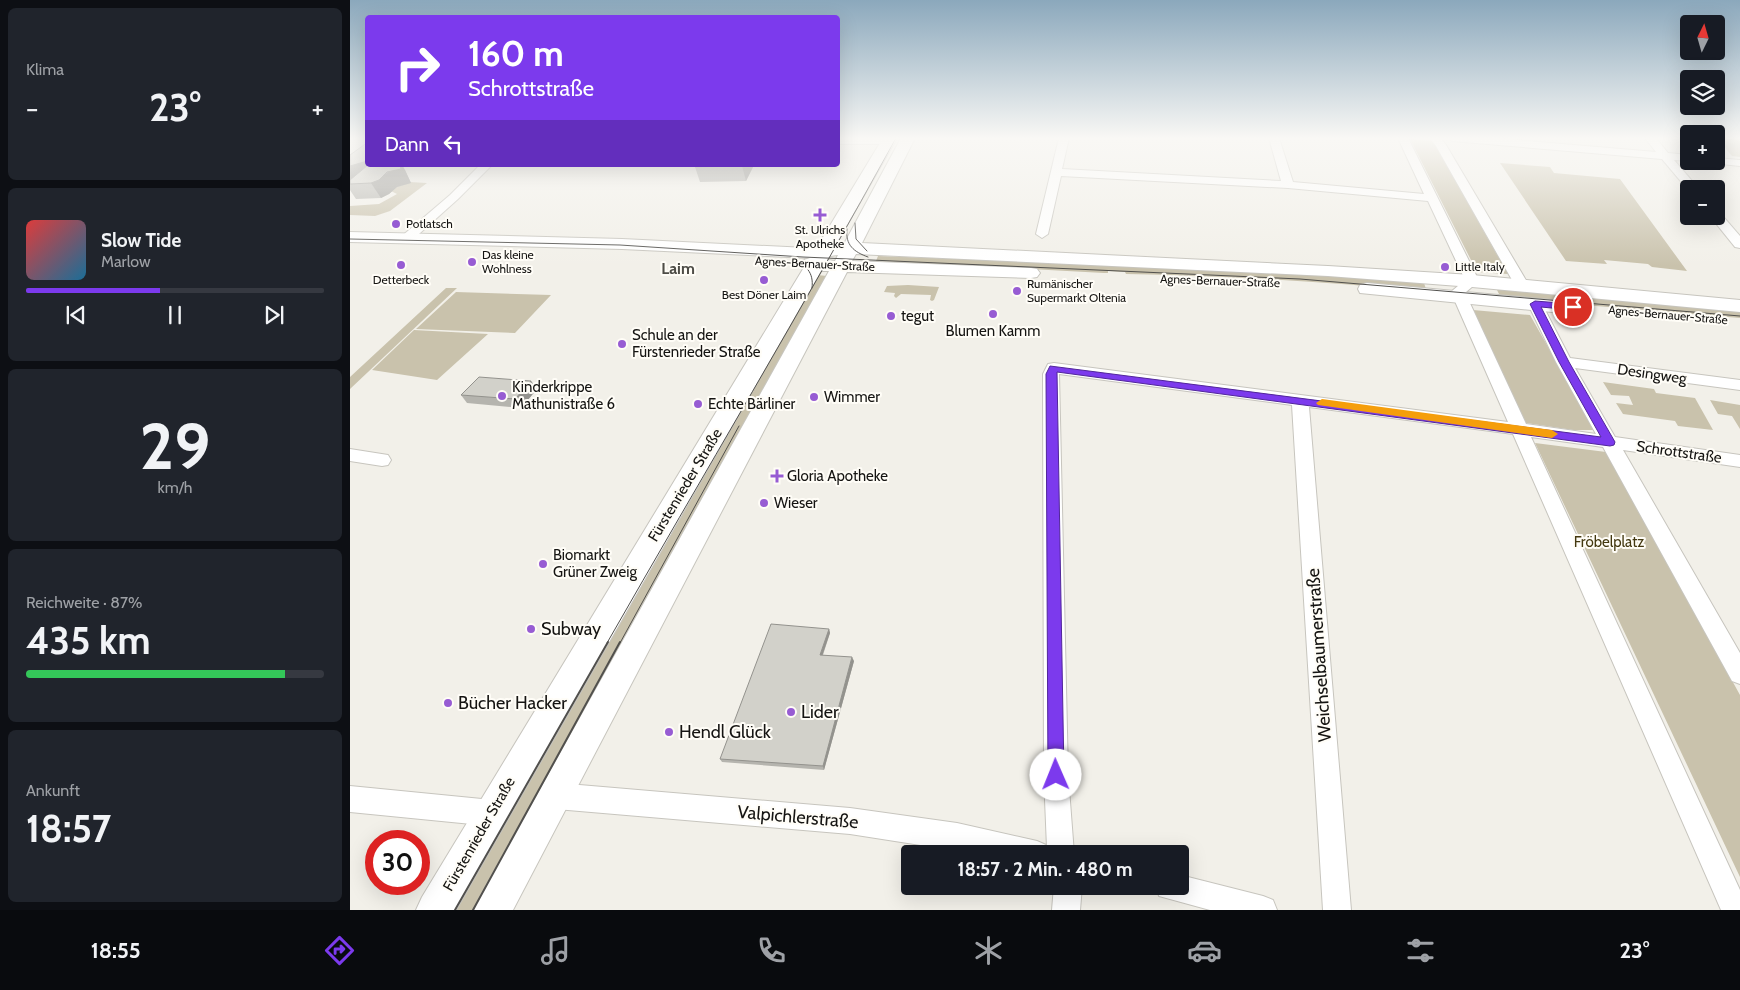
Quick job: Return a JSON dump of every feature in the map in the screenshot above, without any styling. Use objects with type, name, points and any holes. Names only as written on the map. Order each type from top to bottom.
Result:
[{"type":"main road","name":"Fürstenrieder Straße","points":[[493,910],[556,796],[832,258],[869,180]]},
{"type":"main road","name":"Fürstenrieder Straße","points":[[435,910],[492,812],[881,180]]},
{"type":"main road","name":"Agnes-Bernauer-Straße","points":[[350,237],[622,244],[700,248],[738,259],[832,258],[1328,270],[1472,281],[1740,306]]},
{"type":"main road","name":"Agnes-Bernauer-Straße","points":[[832,258],[1313,285],[1740,322]]},
{"type":"street","points":[[406,239],[471,180]]},
{"type":"street","points":[[1042,234],[1054,180]]},
{"type":"street","points":[[1207,180],[1288,185],[1430,198]]},
{"type":"street","points":[[1287,180],[1288,185]]},
{"type":"street","points":[[1422,180],[1472,281],[1459,291],[1461,298],[1518,429],[1735,910]]},
{"type":"street","points":[[1461,180],[1523,287]]},
{"type":"street","points":[[1724,225],[1740,244]]},
{"type":"street","points":[[1535,304],[1564,362],[1740,674]]},
{"type":"street","name":"Desingweg","points":[[1564,362],[1740,386]]},
{"type":"street","name":"Schrottstraße","points":[[1060,845],[1056,758],[1051,374],[1054,368],[1518,429],[1740,461]]},
{"type":"street","name":"Weichselbaumerstraße","points":[[1300,400],[1337,910]]},
{"type":"street","points":[[350,455],[382,460]]},
{"type":"street","name":"Valpichlerstraße","points":[[556,796],[850,821],[957,836],[997,845]]},
{"type":"street","points":[[350,799],[492,812]]},
{"type":"street","points":[[1189,891],[1263,910]]},
{"type":"street","points":[[1066,910],[1067,895]]},
{"type":"green space","points":[[1431,180],[1455,180],[1508,274],[1477,272]]},
{"type":"green space","points":[[1512,180],[1621,180],[1687,271],[1652,267],[1648,264],[1604,260],[1607,264],[1566,261]]},
{"type":"green space","points":[[410,182],[427,183],[390,211],[375,216],[350,215],[350,206],[379,204],[397,194],[389,190]]},
{"type":"green space","points":[[878,256],[961,259],[963,256],[1423,280],[1427,292],[1314,282],[1126,274],[1125,272],[1108,271],[1108,273],[1104,273],[1010,268],[959,268],[959,265],[876,261]]},
{"type":"green space","points":[[817,275],[827,276],[482,910],[448,910]]},
{"type":"green space","points":[[887,286],[939,287],[932,301],[930,300],[931,295],[901,294],[896,298],[894,296],[895,293],[884,292]]},
{"type":"green space","points":[[446,288],[457,288],[350,389],[350,377]]},
{"type":"green space","points":[[1496,288],[1740,311],[1740,318],[1501,298]]},
{"type":"green space","points":[[456,292],[551,295],[515,333],[416,329]]},
{"type":"green space","points":[[1473,310],[1530,315],[1595,430],[1573,430],[1526,423]]},
{"type":"green space","points":[[414,330],[488,334],[437,380],[372,370]]},
{"type":"green space","points":[[1603,382],[1654,389],[1656,393],[1695,398],[1713,430],[1678,426],[1675,421],[1623,414],[1616,403],[1633,405],[1629,396],[1611,395]]},
{"type":"green space","points":[[1710,400],[1740,405],[1740,429],[1732,416],[1718,414]]},
{"type":"green space","name":"Fröbelplatz","points":[[1535,443],[1606,452],[1740,695],[1740,877]]},
{"type":"building","points":[[350,180],[378,180],[371,183],[350,184]]},
{"type":"building","points":[[479,377],[531,381],[515,399],[461,395]]},
{"type":"building","name":"Lider","points":[[771,624],[829,629],[820,655],[852,657],[823,766],[720,759]]},
{"type":"tram line","points":[[829,258],[873,180]]},
{"type":"tram line","points":[[855,223],[856,239],[867,251]]},
{"type":"tram line","points":[[847,229],[849,244],[859,253],[868,257]]},
{"type":"tram line","points":[[350,239],[620,245],[829,258]]},
{"type":"tram line","points":[[812,288],[829,258]]},
{"type":"tram line","points":[[829,258],[1300,279],[1740,316]]},
{"type":"tram line","points":[[792,259],[808,270],[812,278],[812,288]]},
{"type":"tram line","points":[[607,643],[812,288]]},
{"type":"tram line","points":[[620,643],[739,426]]},
{"type":"tram line","points":[[455,910],[608,642]]},
{"type":"tram line","points":[[473,910],[620,642]]},
{"type":"slow traffic","points":[[1322,403],[1552,434]]},
{"type":"place","name":"St. Ulrichs Apotheke","points":[[820,215]]},
{"type":"place","name":"Potlatsch","points":[[396,224]]},
{"type":"place","name":"Das kleine Wohlness","points":[[472,262]]},
{"type":"place","name":"Detterbeck","points":[[401,265]]},
{"type":"place","name":"Little Italy","points":[[1445,267]]},
{"type":"place","name":"Best Döner Laim","points":[[764,280]]},
{"type":"place","name":"Rumänischer Supermarkt Oltenia","points":[[1017,291]]},
{"type":"place","name":"Blumen Kamm","points":[[993,314]]},
{"type":"place","name":"tegut","points":[[891,316]]},
{"type":"place","name":"Schule an der Fürstenrieder Straße","points":[[622,344]]},
{"type":"place","name":"Kinderkrippe Mathunistraße 6","points":[[502,396]]},
{"type":"place","name":"Wimmer","points":[[814,397]]},
{"type":"place","name":"Echte Bärliner","points":[[698,404]]},
{"type":"place","name":"Gloria Apotheke","points":[[777,476]]},
{"type":"place","name":"Wieser","points":[[764,503]]},
{"type":"place","name":"Biomarkt Grüner Zweig","points":[[543,564]]},
{"type":"place","name":"Subway","points":[[531,629]]},
{"type":"place","name":"Bücher Hacker","points":[[448,703]]},
{"type":"place","name":"Lider","points":[[791,712]]},
{"type":"place","name":"Hendl Glück","points":[[669,732]]},
{"type":"district","name":"Laim","points":[[678,268]]},
{"type":"route","points":[[1056,775],[1051,374],[1054,368],[1610,442],[1564,362],[1535,304],[1573,307]]}]
